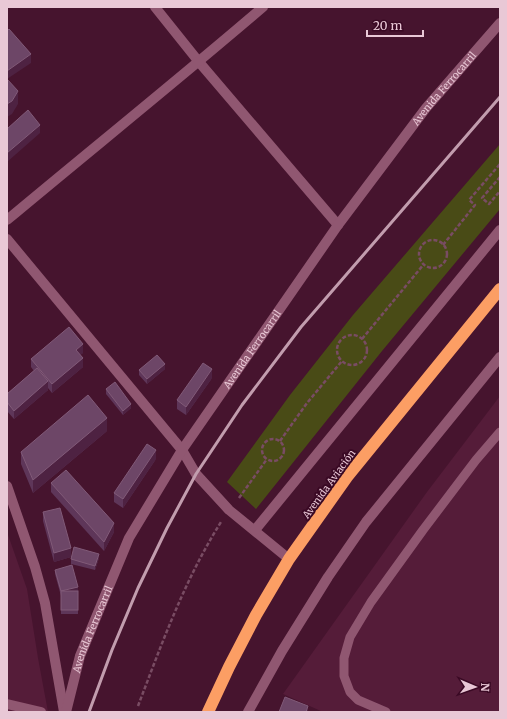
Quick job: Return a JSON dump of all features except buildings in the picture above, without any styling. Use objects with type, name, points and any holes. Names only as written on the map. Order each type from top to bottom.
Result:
[{"type":"highway","name":"Avenida Aviación","points":[[208,712],[256,615],[289,559],[347,477],[500,289]]},
{"type":"street","points":[[155,7],[199,62],[338,225]]},
{"type":"street","points":[[7,220],[199,62],[263,7]]},
{"type":"street","name":"Avenida Ferrocarril","points":[[65,712],[80,656],[129,538],[182,450],[338,225],[426,108],[500,23]]},
{"type":"street","points":[[255,530],[500,230]]},
{"type":"street","points":[[7,239],[182,450],[196,474],[230,510],[289,559]]},
{"type":"street","points":[[248,712],[282,651],[328,577],[366,522],[500,357]]},
{"type":"street","points":[[7,486],[33,561],[45,602],[65,712]]},
{"type":"street","points":[[7,704],[41,712]]},
{"type":"lane","points":[[386,712],[358,700],[350,692],[344,676],[344,658],[350,637],[372,602],[423,530],[476,460],[500,432]]},
{"type":"path","points":[[443,245],[475,205],[469,200],[500,164]]},
{"type":"path","points":[[500,177],[482,198],[488,204],[500,191]]},
{"type":"path","points":[[434,240],[443,245],[447,252],[447,256],[443,264],[430,268],[424,264],[419,254],[422,246],[434,240]]},
{"type":"path","points":[[362,339],[424,264]]},
{"type":"path","points":[[349,336],[362,339],[366,348],[366,353],[361,361],[352,365],[342,361],[337,353],[338,344],[341,340],[349,336]]},
{"type":"path","points":[[280,442],[307,403],[342,361]]},
{"type":"path","points":[[270,439],[280,442],[284,448],[283,455],[278,460],[270,461],[263,454],[264,443],[270,439]]},
{"type":"path","points":[[239,498],[267,459]]},
{"type":"path","points":[[138,706],[164,636],[189,581],[224,519]]},
{"type":"shaded area","points":[[500,144],[500,209],[382,351],[256,509],[227,482],[290,395],[353,315]]},
{"type":"shaded area","points":[[500,396],[500,712],[323,712],[283,694],[427,492]]},
{"type":"shaded area","points":[[7,532],[27,589],[48,712],[7,712]]},
{"type":"railway","points":[[89,712],[112,650],[138,588],[167,528],[196,474],[242,405],[301,327],[500,97]]}]
